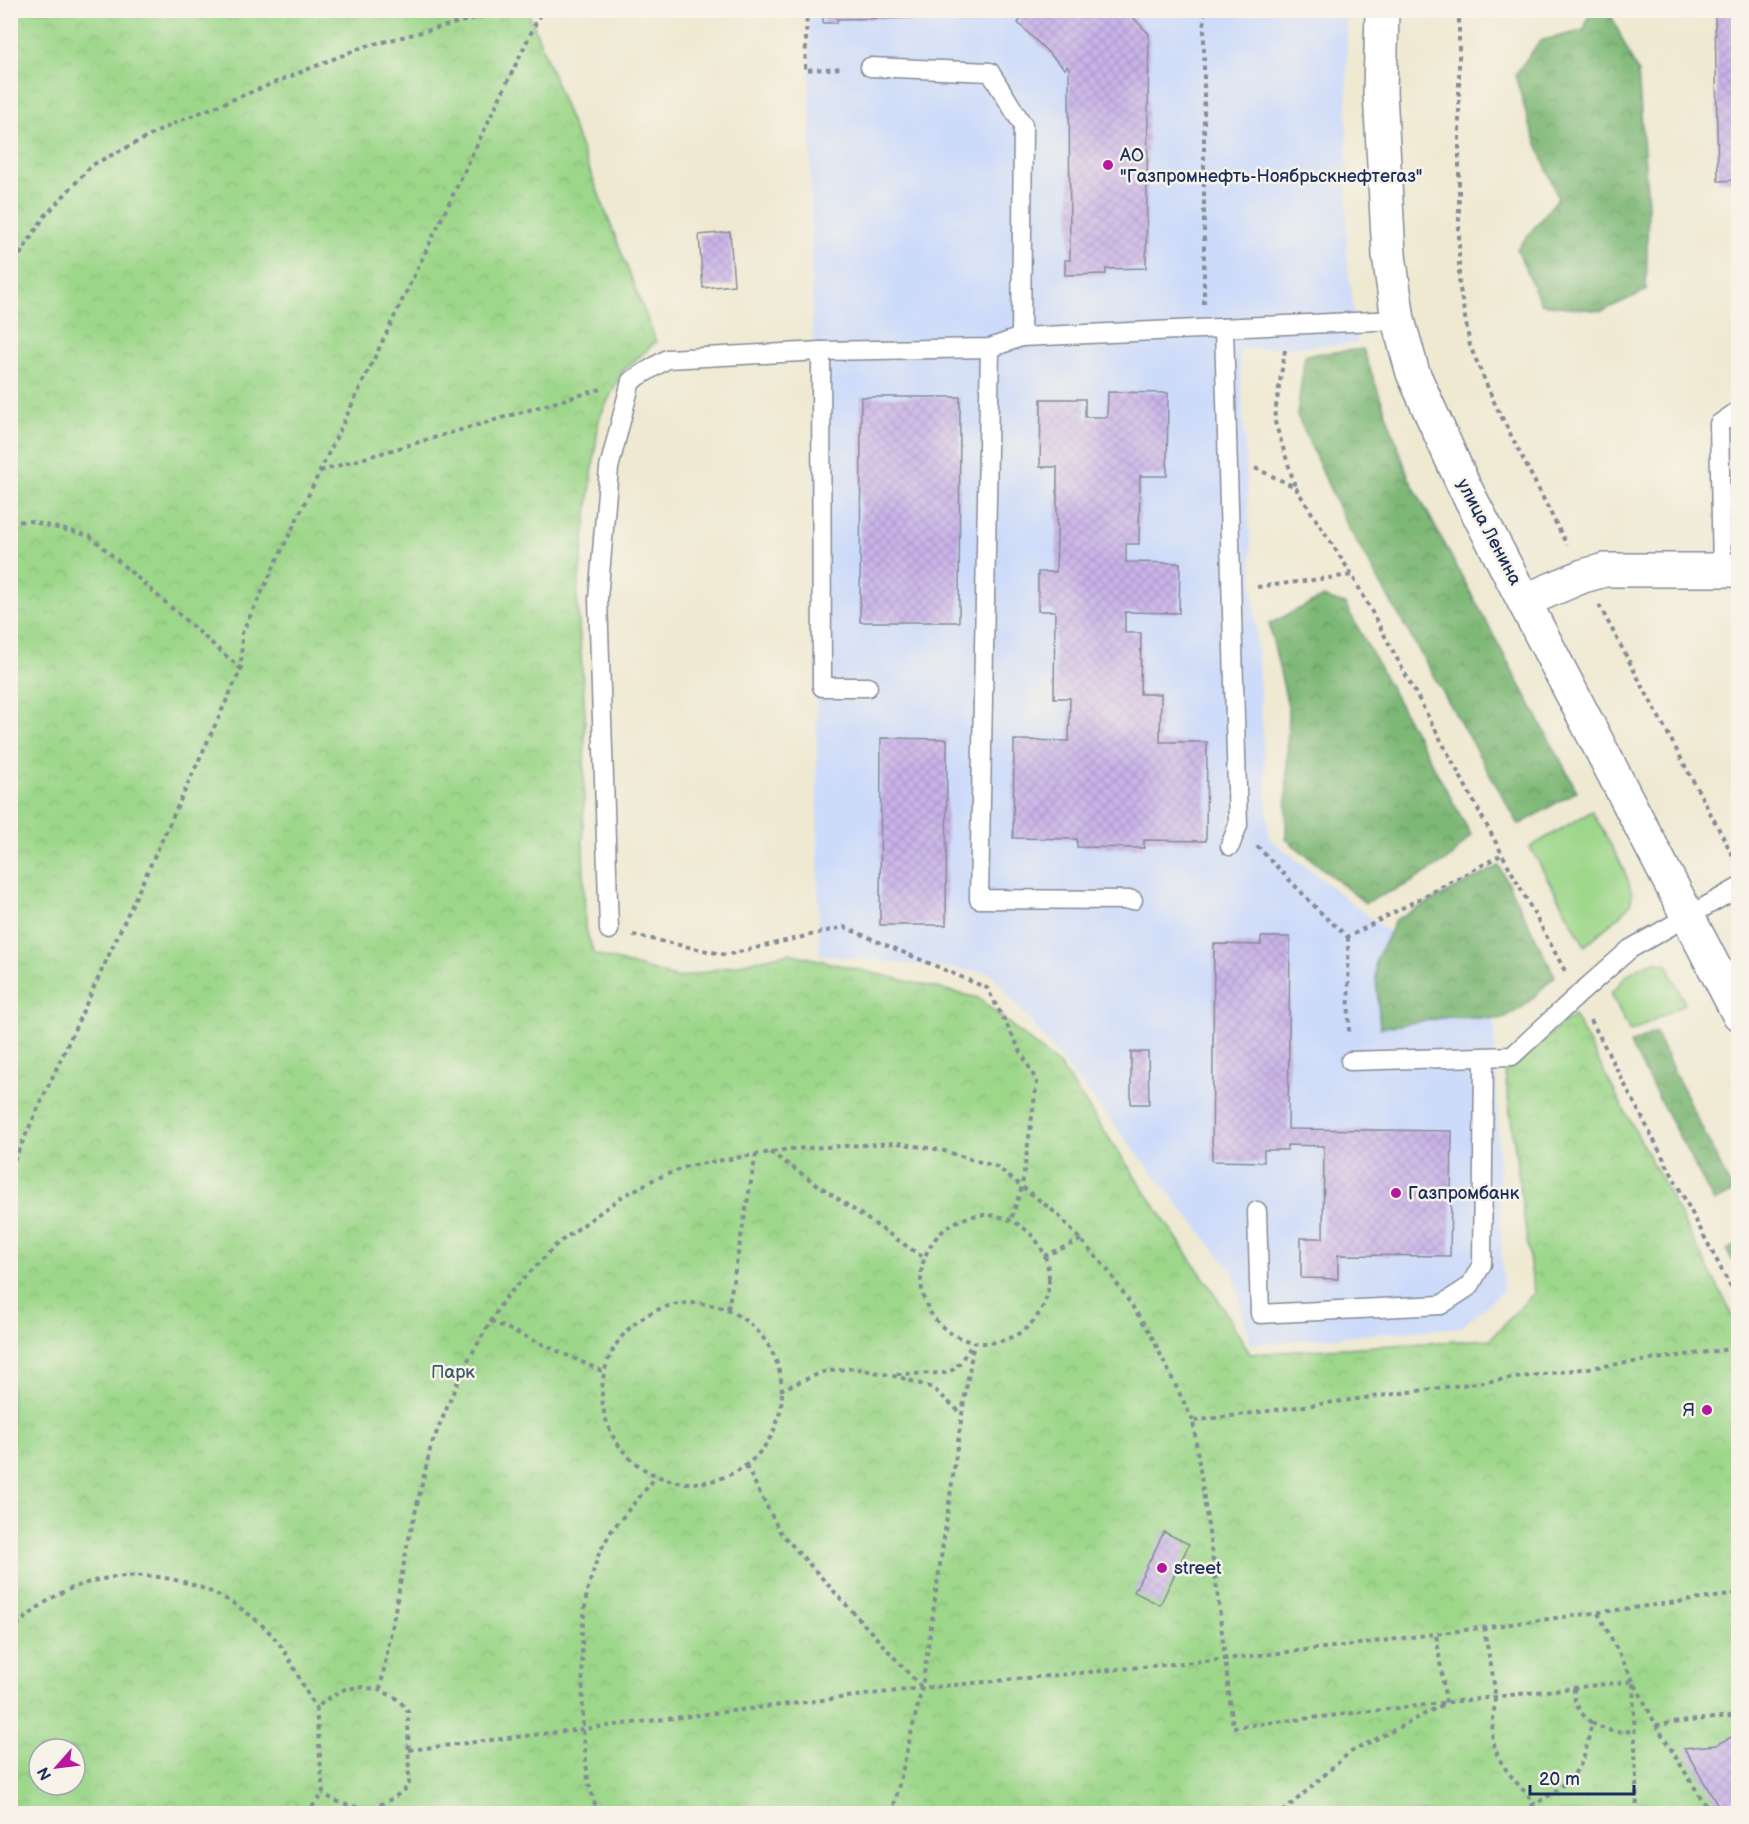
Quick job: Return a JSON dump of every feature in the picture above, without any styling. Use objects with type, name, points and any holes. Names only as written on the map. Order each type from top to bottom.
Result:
[{"type":"main road","name":"улица Ленина","points":[[1382,10],[1380,92],[1389,255],[1398,320],[1413,373],[1463,484],[1738,1013]]},
{"type":"main road","points":[[1524,601],[1583,576],[1605,570],[1730,570]]},
{"type":"lane","points":[[870,67],[990,72],[1023,125],[1021,337]]},
{"type":"lane","points":[[609,930],[598,599],[609,468],[631,381],[667,359],[821,351],[990,348],[1021,337],[1398,320]]},
{"type":"lane","points":[[1224,328],[1238,825],[1230,846]]},
{"type":"lane","points":[[990,348],[979,899],[1133,900]]},
{"type":"lane","points":[[821,351],[822,687],[868,687]]},
{"type":"lane","points":[[1730,570],[1719,424],[1738,411]]},
{"type":"lane","points":[[1350,1061],[1512,1056],[1630,949],[1738,888]]},
{"type":"lane","points":[[1257,1211],[1260,1314],[1441,1305],[1470,1286],[1482,1264],[1484,1058]]},
{"type":"path","points":[[10,270],[44,217],[92,165],[177,122],[363,47],[508,10]]},
{"type":"path","points":[[10,1169],[241,669],[242,633],[542,10]]},
{"type":"path","points":[[807,10],[805,70],[870,67]]},
{"type":"path","points":[[1203,329],[1204,10]]},
{"type":"path","points":[[1459,10],[1459,284],[1470,346],[1495,404],[1583,576],[1738,866]]},
{"type":"path","points":[[1289,325],[1274,419],[1295,486],[1352,575],[1578,995],[1738,1301]]},
{"type":"path","points":[[320,471],[631,381]]},
{"type":"path","points":[[1228,455],[1295,486]]},
{"type":"path","points":[[10,522],[29,521],[90,536],[241,669]]},
{"type":"path","points":[[1232,590],[1352,575]]},
{"type":"path","points":[[1238,825],[1325,917],[1348,937],[1350,1061]]},
{"type":"path","points":[[1348,937],[1501,855]]},
{"type":"path","points":[[609,930],[726,954],[844,927],[987,988],[1037,1083],[1022,1186],[1011,1220]]},
{"type":"path","points":[[380,1690],[407,1547],[431,1446],[463,1370],[504,1299],[557,1244],[620,1198],[653,1180],[688,1166],[769,1152],[897,1143],[941,1150],[998,1167],[1057,1214],[1081,1240],[1107,1269],[1149,1331],[1192,1421],[1233,1727],[1633,1681]]},
{"type":"path","points":[[769,1152],[924,1258]]},
{"type":"path","points":[[728,1308],[756,1154]]},
{"type":"path","points":[[990,1215],[1011,1220],[1029,1232],[1042,1248],[1049,1269],[1048,1290],[1041,1310],[1029,1326],[1011,1338],[990,1343],[974,1342],[950,1333],[934,1319],[924,1300],[920,1279],[924,1258],[934,1240],[950,1225],[969,1216],[990,1215]]},
{"type":"path","points":[[1044,1256],[1081,1240]]},
{"type":"path","points":[[697,1302],[728,1308],[754,1326],[773,1350],[783,1405],[776,1428],[764,1449],[746,1466],[718,1480],[687,1484],[656,1477],[630,1459],[611,1434],[602,1404],[604,1372],[616,1343],[637,1320],[666,1306],[697,1302]]},
{"type":"path","points":[[491,1321],[604,1372]]},
{"type":"path","points":[[885,1374],[914,1375],[947,1372],[956,1368],[974,1342]]},
{"type":"path","points":[[892,1814],[922,1688],[974,1342]]},
{"type":"path","points":[[1192,1421],[1738,1348]]},
{"type":"path","points":[[780,1390],[823,1372],[854,1368],[933,1388],[962,1414]]},
{"type":"path","points":[[746,1466],[780,1532],[922,1688]]},
{"type":"path","points":[[598,1814],[588,1781],[583,1729],[582,1632],[587,1591],[598,1553],[612,1530],[656,1477]]},
{"type":"path","points":[[10,1632],[29,1614],[61,1593],[97,1580],[134,1575],[172,1578],[208,1589],[241,1607],[270,1632],[292,1662],[316,1708],[323,1794],[306,1814]]},
{"type":"path","points":[[409,1750],[922,1688],[1225,1659],[1738,1594]]},
{"type":"path","points":[[1598,1613],[1656,1725],[1711,1814]]},
{"type":"path","points":[[1484,1627],[1495,1697],[1491,1722],[1492,1738],[1505,1768],[1534,1804]]},
{"type":"path","points":[[1436,1634],[1446,1703]]},
{"type":"path","points":[[1633,1681],[1637,1814]]},
{"type":"path","points":[[316,1708],[345,1689],[363,1687],[380,1690],[398,1699],[408,1711],[409,1786],[395,1799],[377,1807],[358,1808],[339,1804],[323,1794]]},
{"type":"path","points":[[1574,1688],[1576,1704],[1592,1723],[1613,1732],[1624,1733],[1635,1730]]},
{"type":"path","points":[[1283,1812],[1348,1753],[1446,1703]]},
{"type":"path","points":[[1656,1725],[1738,1715]]},
{"type":"path","points":[[1515,1814],[1534,1804],[1571,1777],[1583,1760],[1592,1723]]},
{"type":"shaded area","points":[[809,11],[1347,11],[1347,257],[1358,344],[1239,349],[1269,838],[1494,1015],[1503,1291],[1462,1327],[1250,1344],[1233,1272],[991,973],[819,954]]},
{"type":"green space","name":"Парк","points":[[11,11],[528,11],[656,342],[622,372],[599,419],[577,595],[585,715],[583,841],[585,927],[594,954],[678,978],[789,953],[978,998],[1060,1066],[1216,1296],[1250,1354],[1490,1339],[1534,1293],[1505,1073],[1574,1015],[1738,1325],[1738,1813],[11,1814]]},
{"type":"green space","points":[[1590,11],[1609,11],[1638,73],[1648,205],[1646,291],[1602,311],[1541,304],[1517,249],[1558,198],[1529,123],[1515,75],[1540,41],[1584,30]]},
{"type":"green space","points":[[1363,349],[1409,478],[1577,791],[1519,825],[1348,527],[1297,415],[1305,355]]},
{"type":"green space","points":[[1323,597],[1345,604],[1471,835],[1452,857],[1408,884],[1365,903],[1286,839],[1288,706],[1269,624]]},
{"type":"green space","points":[[1592,811],[1625,872],[1632,896],[1626,909],[1585,946],[1530,847]]},
{"type":"green space","points":[[1499,866],[1555,976],[1522,1008],[1502,1019],[1449,1017],[1380,1028],[1375,963],[1395,920]]},
{"type":"green space","points":[[1655,961],[1667,964],[1685,1004],[1630,1032],[1611,993],[1631,972]]},
{"type":"green space","points":[[1655,1032],[1733,1192],[1714,1202],[1630,1044]]},
{"type":"green space","points":[[1738,1244],[1738,1272],[1727,1250]]},
{"type":"building","name":"АО \"Газпромнефть-Ноябрьскнефтегаз\"","points":[[823,10],[1126,10],[1149,34],[1146,268],[1106,269],[1106,274],[1065,275],[1065,260],[1070,260],[1069,68],[1067,66],[1065,69],[1018,23],[1021,19],[1019,17],[837,19],[837,23],[823,23]]},
{"type":"building","points":[[1674,10],[1727,10],[1727,13],[1674,15]]},
{"type":"building","points":[[1738,14],[1738,180],[1718,181],[1715,15]]},
{"type":"building","points":[[730,232],[734,285],[703,288],[699,235]]},
{"type":"building","points":[[1108,392],[1168,393],[1167,476],[1140,476],[1139,544],[1126,544],[1126,562],[1180,563],[1179,613],[1125,612],[1125,633],[1141,633],[1140,694],[1161,694],[1160,742],[1207,742],[1206,841],[1144,840],[1144,848],[1077,847],[1077,839],[1013,838],[1014,740],[1069,741],[1070,698],[1054,698],[1055,611],[1038,611],[1038,572],[1056,572],[1057,535],[1057,467],[1040,467],[1041,399],[1085,399],[1085,417],[1107,417]]},
{"type":"building","points":[[861,397],[960,397],[959,622],[860,622]]},
{"type":"building","points":[[881,738],[947,739],[946,925],[880,925]]},
{"type":"building","points":[[1261,937],[1290,937],[1288,1129],[1452,1131],[1450,1256],[1338,1255],[1338,1279],[1301,1278],[1301,1238],[1323,1238],[1324,1146],[1287,1145],[1287,1150],[1264,1150],[1264,1162],[1212,1161],[1214,944],[1261,945]]},
{"type":"building","points":[[1131,1052],[1148,1052],[1149,1104],[1131,1104]]},
{"type":"building","name":"street","points":[[1164,1532],[1189,1544],[1160,1605],[1134,1592]]},
{"type":"building","points":[[1733,1736],[1738,1736],[1738,1811],[1722,1813],[1684,1748],[1716,1745]]},
{"type":"place","name":"АО \"Газпромнефть-Ноябрьскнефтегаз\"","points":[[1108,165]]},
{"type":"place","name":"Газпромбанк","points":[[1396,1193]]},
{"type":"place","name":"Я","points":[[1707,1410]]},
{"type":"place","name":"street","points":[[1162,1568]]}]
